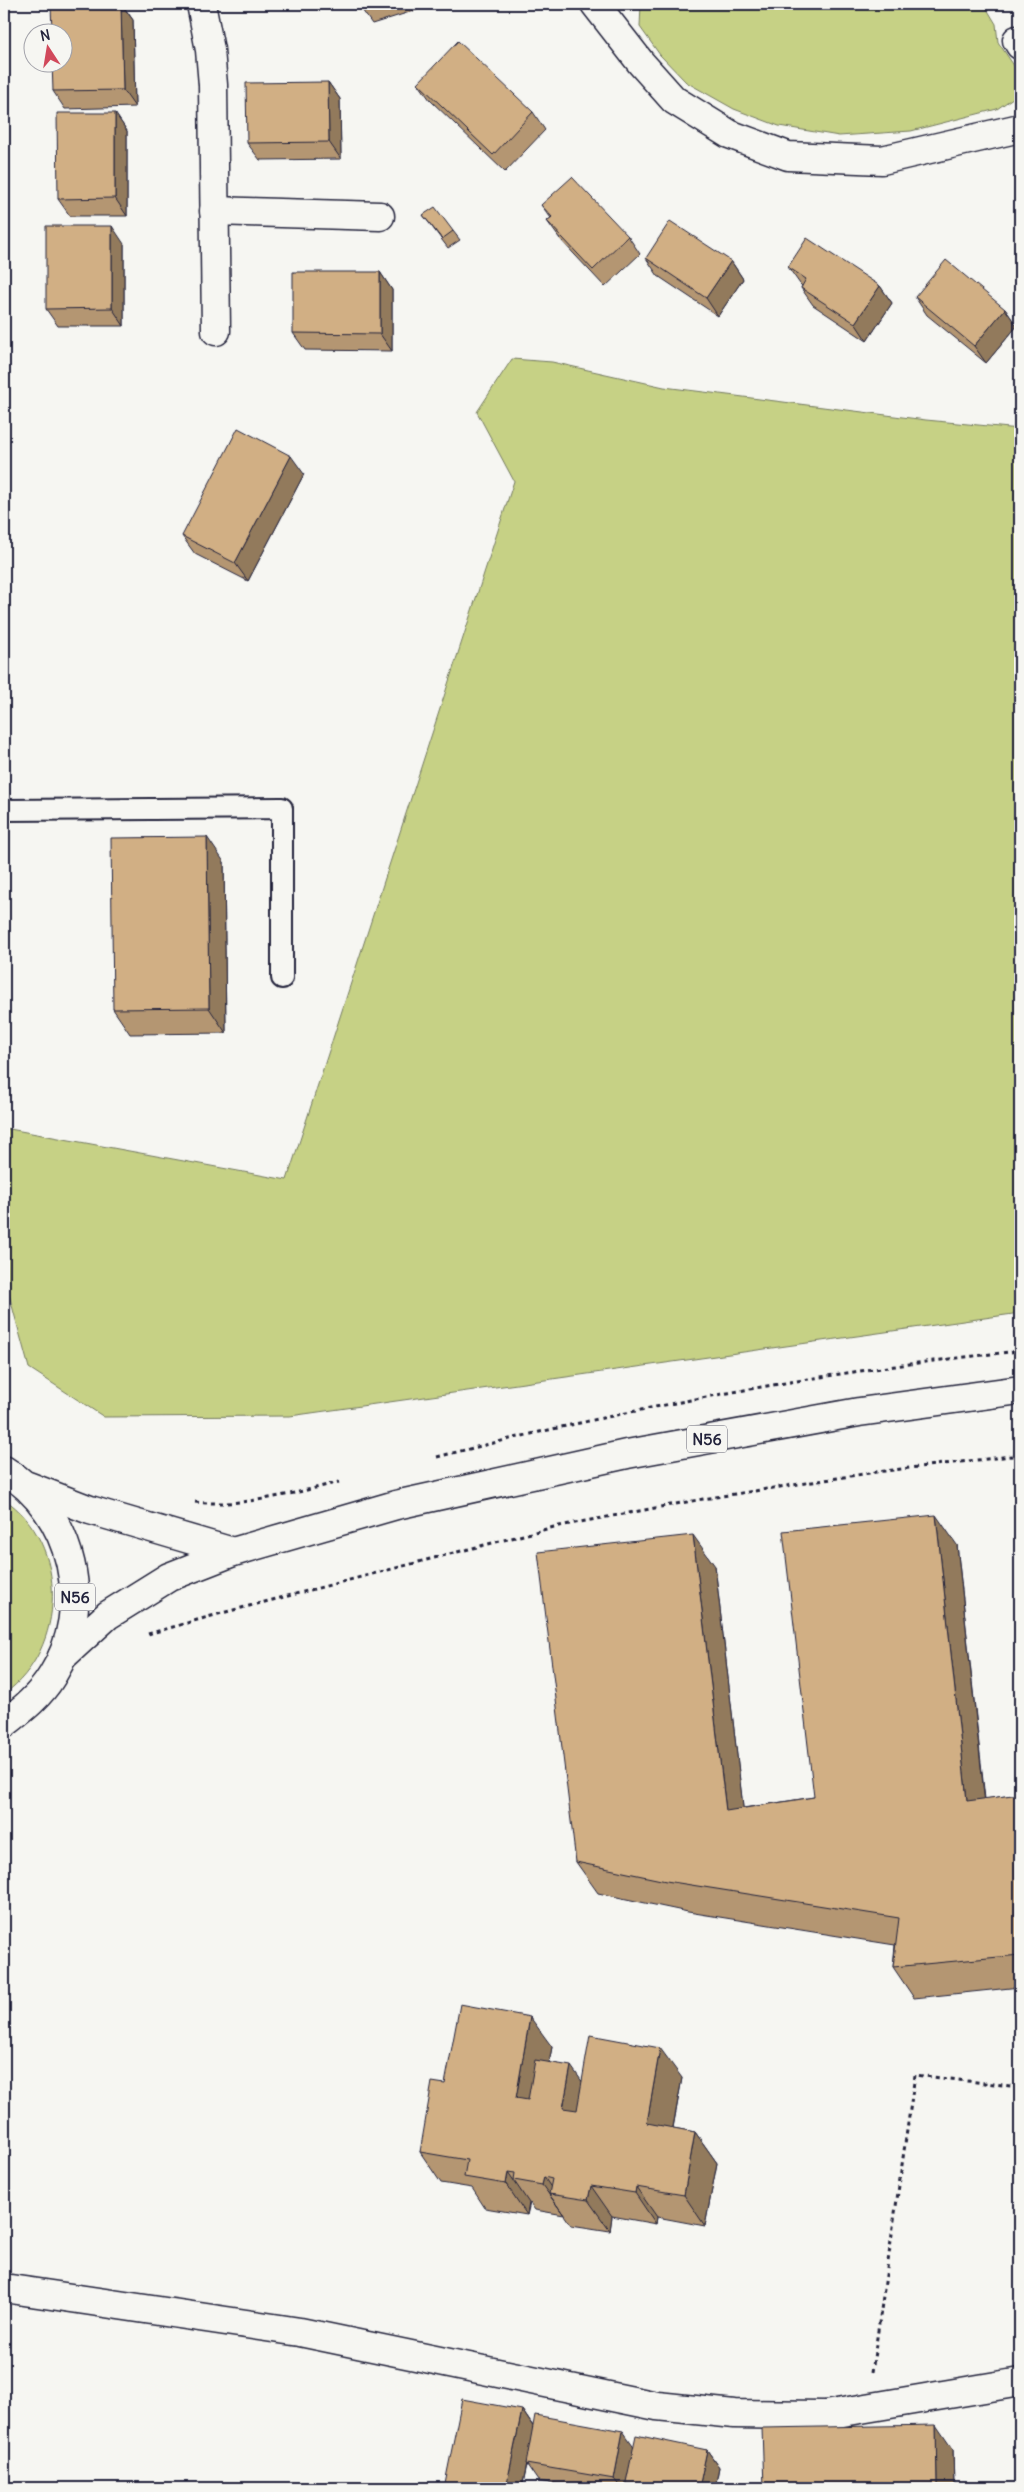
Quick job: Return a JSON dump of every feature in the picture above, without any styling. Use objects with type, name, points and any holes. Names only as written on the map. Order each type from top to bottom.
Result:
[{"type":"street","points":[[201,4],[210,50],[213,85],[216,331]]},
{"type":"street","points":[[595,4],[641,63],[674,100],[729,134],[788,156],[882,160],[1020,128]]},
{"type":"street","points":[[214,211],[380,216]]},
{"type":"street","name":"N56","points":[[4,1724],[38,1695],[62,1657],[108,1615],[169,1577],[233,1552],[396,1505],[627,1454],[859,1412],[1020,1390]]},
{"type":"street","name":"N56","points":[[14,1477],[90,1510],[233,1552]]},
{"type":"street","name":"N56","points":[[14,1477],[38,1499],[61,1534],[73,1574],[74,1616],[62,1657]]},
{"type":"street","points":[[4,2288],[300,2332],[657,2406],[734,2414],[825,2415],[1020,2382]]},
{"type":"lane","points":[[4,810],[282,808],[282,978]]},
{"type":"path","points":[[140,1637],[222,1613],[554,1527],[703,1499],[876,1472],[1020,1456]]},
{"type":"path","points":[[867,2407],[915,2075],[1020,2086]]},
{"type":"green space","points":[[641,4],[984,4],[996,24],[998,42],[1015,67],[1020,93],[997,109],[911,131],[839,136],[779,126],[734,109],[686,82],[660,55],[640,27]]},
{"type":"green space","points":[[512,359],[552,362],[664,387],[926,420],[1020,429],[1020,1313],[290,1416],[104,1417],[29,1368],[8,1291],[4,1128],[287,1180],[514,481],[477,412]]},
{"type":"green space","points":[[4,1499],[26,1518],[41,1542],[50,1568],[52,1597],[49,1625],[40,1651],[25,1675],[4,1694]]},
{"type":"building","points":[[121,4],[123,90],[53,91],[52,72],[72,72],[72,22],[52,22],[51,5]]},
{"type":"building","points":[[359,4],[370,4],[360,7]]},
{"type":"building","points":[[458,41],[533,112],[493,155],[418,83]]},
{"type":"building","points":[[328,82],[329,142],[247,143],[246,83]]},
{"type":"building","points":[[57,113],[115,113],[115,198],[58,199]]},
{"type":"building","points":[[572,177],[628,236],[593,270],[547,221],[552,217],[541,205]]},
{"type":"building","points":[[435,207],[453,231],[442,239],[423,215]]},
{"type":"building","points":[[670,221],[731,261],[706,298],[646,258]]},
{"type":"building","points":[[46,226],[112,226],[112,308],[46,309]]},
{"type":"building","points":[[807,238],[880,286],[855,323],[801,288],[806,279],[788,267]]},
{"type":"building","points":[[946,260],[1005,309],[974,346],[915,297]]},
{"type":"building","points":[[293,272],[380,272],[380,334],[293,333]]},
{"type":"building","points":[[238,428],[291,456],[235,563],[182,536]]},
{"type":"building","points":[[207,837],[209,1008],[113,1009],[111,838]]},
{"type":"building","points":[[936,1515],[967,1801],[1020,1794],[1020,1955],[893,1967],[899,1918],[666,1881],[576,1862],[538,1552],[693,1535],[726,1811],[814,1797],[783,1531]]},
{"type":"building","points":[[460,2004],[530,2017],[516,2098],[528,2100],[535,2060],[571,2066],[563,2108],[577,2110],[590,2035],[660,2048],[647,2123],[695,2132],[684,2195],[636,2187],[635,2193],[591,2186],[588,2200],[549,2194],[552,2179],[544,2177],[542,2185],[514,2180],[515,2173],[508,2172],[506,2184],[464,2177],[467,2160],[420,2152],[432,2082],[445,2084]]},
{"type":"building","points":[[462,2399],[522,2410],[506,2488],[444,2488]]},
{"type":"building","points":[[535,2415],[623,2431],[614,2479],[526,2464]]},
{"type":"building","points":[[936,2425],[937,2486],[764,2488],[762,2428]]},
{"type":"building","points":[[636,2435],[707,2450],[699,2488],[625,2487]]}]
